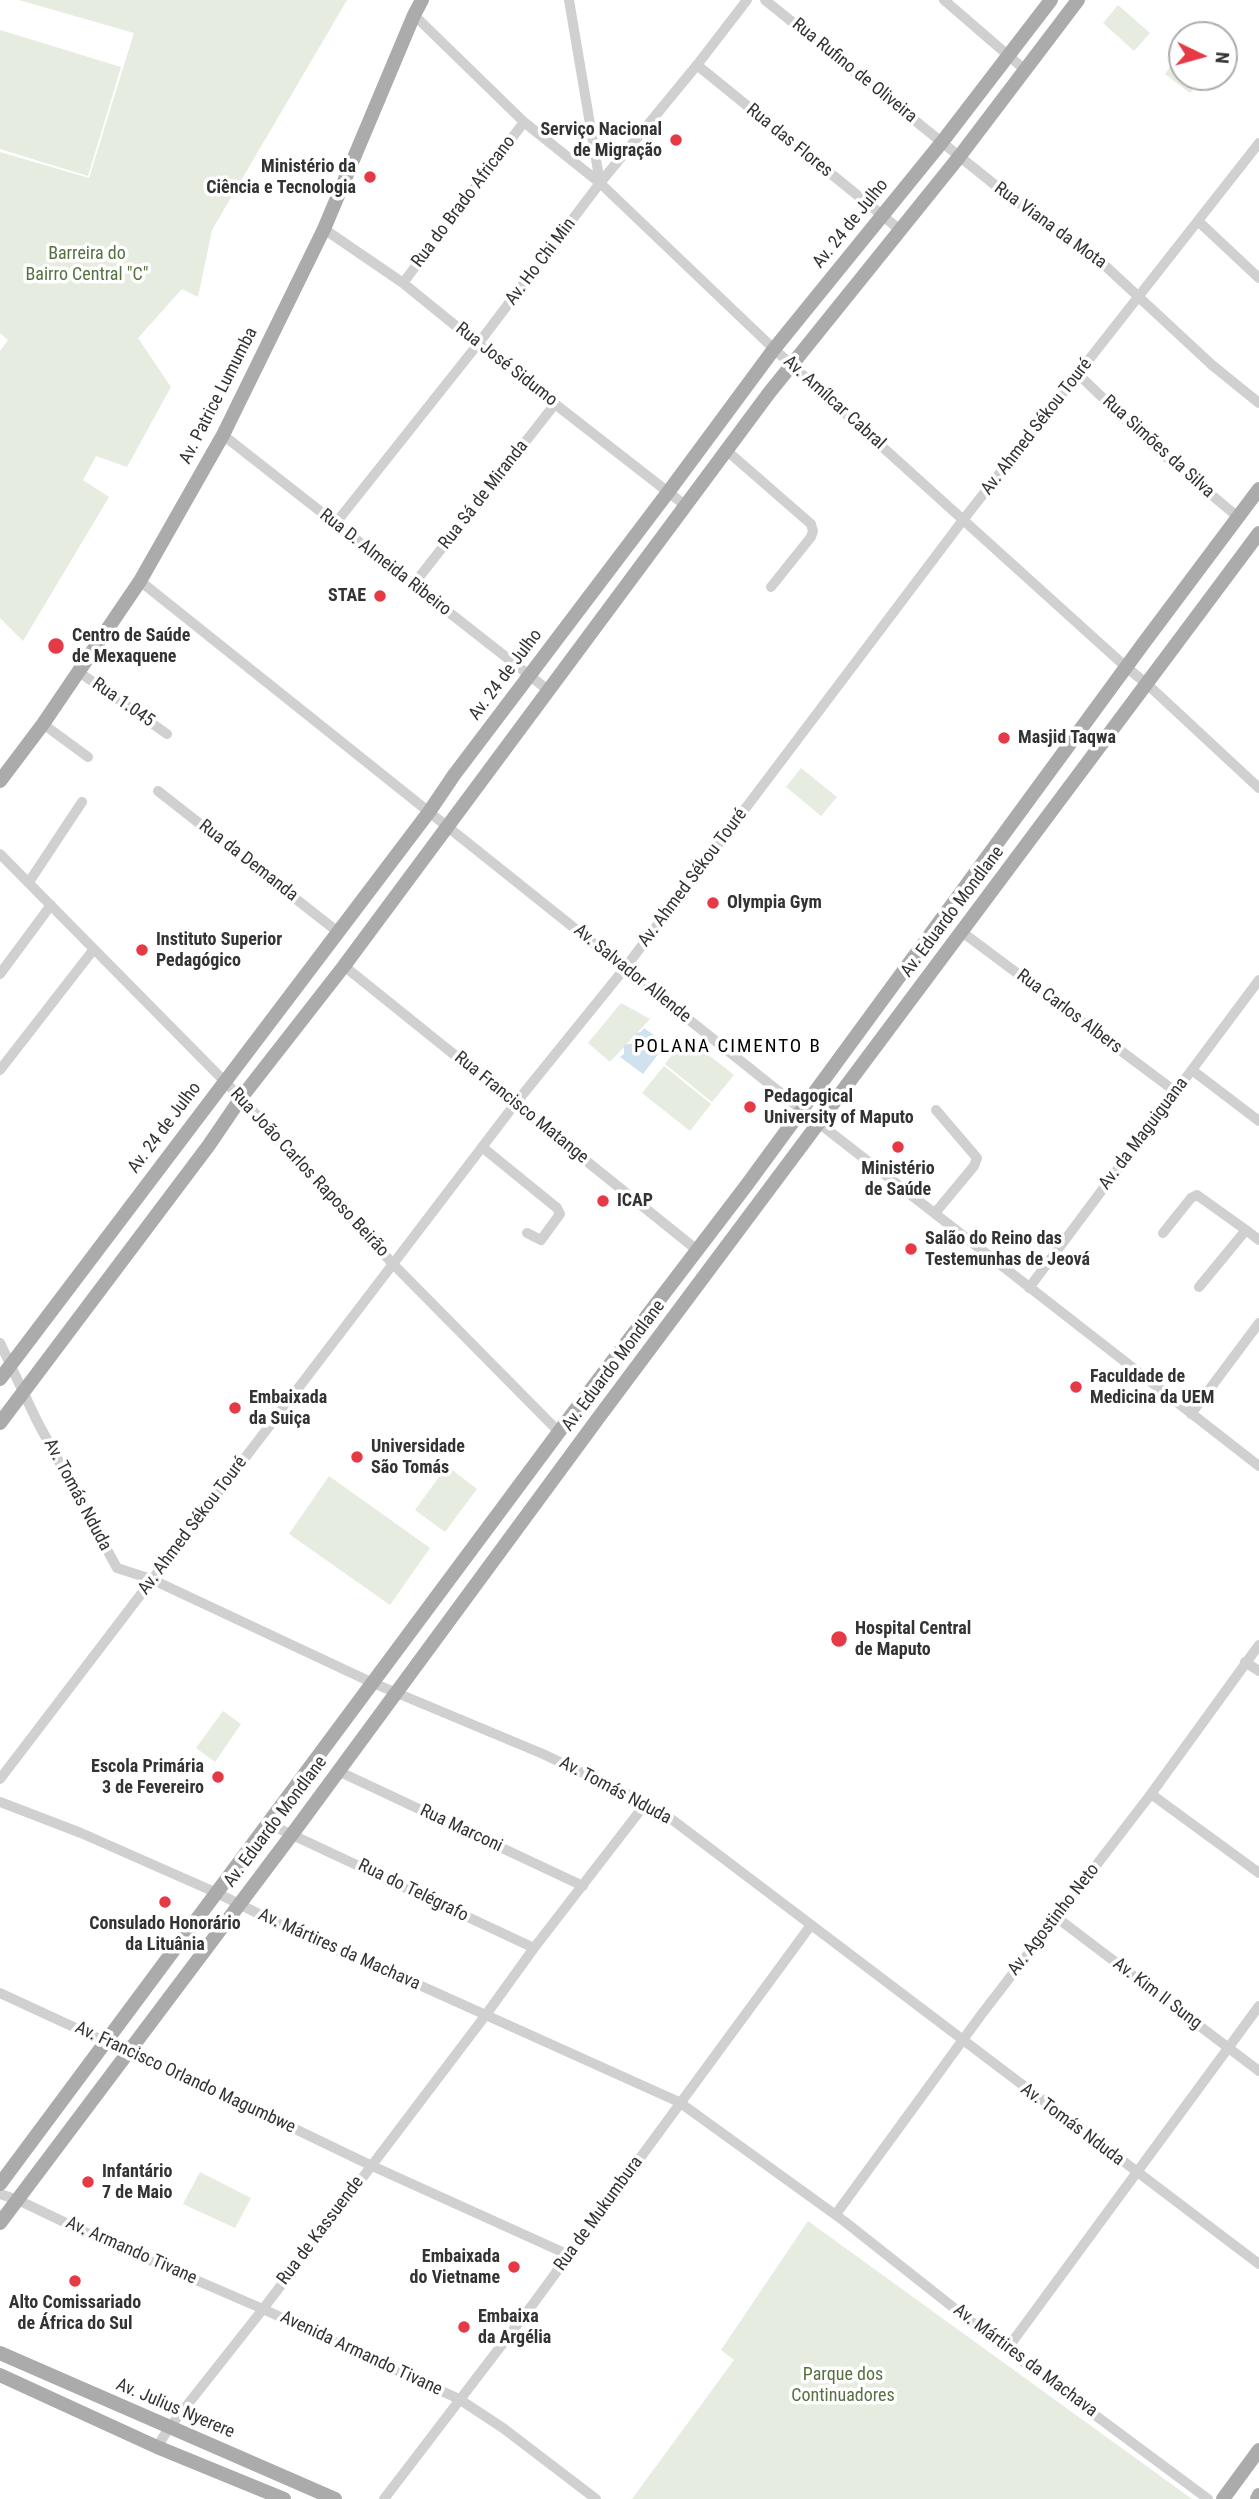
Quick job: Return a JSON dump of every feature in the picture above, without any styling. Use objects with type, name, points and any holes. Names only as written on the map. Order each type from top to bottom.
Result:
[{"type":"main road","name":"Av. Patrice Lumumba","points":[[0,781],[43,724],[140,581],[223,435],[324,229],[422,0]]},
{"type":"main road","name":"Av. 24 de Julho","points":[[0,1379],[775,349],[942,142],[1051,0]]},
{"type":"main road","points":[[0,1423],[209,1145],[241,1098],[344,966],[726,450],[959,156],[1078,0]]},
{"type":"main road","name":"Av. Eduardo Mondlane","points":[[0,2184],[802,1110],[1259,489]]},
{"type":"main road","name":"Av. Eduardo Mondlane","points":[[0,2223],[1259,533]]},
{"type":"main road","name":"Av. Julius Nyerere","points":[[0,2353],[326,2497]]},
{"type":"main road","points":[[0,2375],[157,2447],[284,2499]]},
{"type":"main road","points":[[1223,2499],[1259,2450]]},
{"type":"street","points":[[569,0],[600,183]]},
{"type":"street","name":"Av. Ho Chi Min","points":[[335,524],[478,344],[600,183],[747,0]]},
{"type":"street","name":"Rua Rufino de Oliveira","points":[[765,0],[959,156]]},
{"type":"street","points":[[944,0],[1024,69]]},
{"type":"street","name":"Av. Amílcar Cabral","points":[[414,15],[524,122],[600,183],[775,349],[1259,788]]},
{"type":"street","name":"Rua das Flores","points":[[697,65],[899,229]]},
{"type":"street","name":"Rua do Brado Africano","points":[[403,283],[524,122]]},
{"type":"street","name":"Av. Ahmed Sékou Touré","points":[[0,1779],[515,1104],[625,968],[963,520],[1259,144]]},
{"type":"street","name":"Rua Viana da Mota","points":[[959,156],[1005,193],[1100,261],[1212,365],[1259,403]]},
{"type":"street","points":[[1198,221],[1259,278]]},
{"type":"street","name":"Rua José Sidumo","points":[[324,229],[403,283],[686,506]]},
{"type":"street","name":"Rua Simões da Silva","points":[[1079,374],[1154,447],[1238,517]]},
{"type":"street","name":"Rua Sá de Miranda","points":[[413,585],[555,404]]},
{"type":"street","name":"Rua D. Almeida Ribeiro","points":[[223,435],[548,690]]},
{"type":"street","points":[[726,450],[811,524],[811,537],[771,587]]},
{"type":"street","name":"Av. Salvador Allende","points":[[140,581],[802,1110],[1259,1466]]},
{"type":"street","name":"Rua 1.045","points":[[79,672],[167,734]]},
{"type":"street","points":[[43,724],[88,757]]},
{"type":"street","name":"Rua da Demanda","points":[[158,791],[338,932]]},
{"type":"street","points":[[29,882],[82,802]]},
{"type":"street","name":"Rua João Carlos Raposo Beirão","points":[[0,854],[241,1098],[393,1264],[559,1432]]},
{"type":"street","points":[[0,974],[51,905]]},
{"type":"street","name":"Rua Carlos Albers","points":[[962,932],[1176,1092]]},
{"type":"street","points":[[0,1070],[93,949]]},
{"type":"street","name":"Rua Francisco Matange","points":[[344,966],[697,1250]]},
{"type":"street","name":"Av. da Maguiguana","points":[[1029,1288],[1258,982]]},
{"type":"street","points":[[1192,1070],[1259,1121]]},
{"type":"street","points":[[935,1213],[974,1166],[976,1158],[936,1110]]},
{"type":"street","points":[[482,1147],[557,1208],[560,1214],[541,1240],[527,1233]]},
{"type":"street","points":[[1163,1233],[1191,1198],[1197,1195],[1259,1240]]},
{"type":"street","points":[[1199,1287],[1246,1230]]},
{"type":"street","points":[[1191,1414],[1259,1322]]},
{"type":"street","name":"Av. Tomás Nduda","points":[[0,1343],[23,1393],[112,1562],[122,1571],[151,1579],[373,1683],[543,1754],[646,1803],[674,1821],[1259,2264]]},
{"type":"street","name":"Av. Agostinho Neto","points":[[840,2218],[849,2197],[1056,1917],[1151,1794],[1259,1645]]},
{"type":"street","points":[[1245,1662],[1259,1671]]},
{"type":"street","name":"Rua Marconi","points":[[338,1771],[583,1886]]},
{"type":"street","points":[[1151,1794],[1259,1873]]},
{"type":"street","name":"Av. Mártires da Machava","points":[[0,1802],[81,1833],[239,1904],[309,1939],[377,1966],[679,2102],[840,2218],[1007,2349],[1208,2499]]},
{"type":"street","points":[[534,1948],[646,1803]]},
{"type":"street","name":"Rua do Telégrafo","points":[[269,1824],[534,1948]]},
{"type":"street","name":"Av. Kim II Sung","points":[[1056,1917],[1259,2071]]},
{"type":"street","name":"Rua de Mukumbura","points":[[384,2499],[569,2255],[811,1925]]},
{"type":"street","name":"Rua de Kassuende","points":[[157,2447],[534,1948]]},
{"type":"street","name":"Av. Francisco Orlando Magumbwe","points":[[0,1993],[106,2042],[131,2050],[370,2165],[569,2255]]},
{"type":"street","points":[[1007,2349],[1259,2006]]},
{"type":"street","name":"Av. Armando Tivane","points":[[0,2194],[263,2309]]},
{"type":"street","name":"Avenida Armando Tivane","points":[[263,2309],[459,2399]]},
{"type":"street","points":[[459,2399],[503,2428],[596,2499]]},
{"type":"green space","name":"Barreira do Bairro Central \"C\"","points":[[19,0],[347,0],[212,230],[198,297],[182,289],[138,338],[171,387],[127,467],[96,456],[83,480],[109,497],[23,641],[0,618],[0,351],[8,340],[0,333],[0,152],[89,178],[134,33]]},
{"type":"green space","points":[[1118,5],[1150,33],[1134,51],[1103,23]]},
{"type":"green space","points":[[0,30],[121,67],[88,176],[0,149]]},
{"type":"green space","points":[[801,768],[837,797],[821,816],[786,787]]},
{"type":"green space","points":[[621,1003],[650,1019],[610,1062],[588,1043]]},
{"type":"green space","points":[[686,1037],[734,1075],[712,1102],[665,1064]]},
{"type":"green space","points":[[664,1066],[711,1104],[690,1131],[642,1093]]},
{"type":"green space","points":[[447,1466],[477,1489],[445,1532],[415,1510]]},
{"type":"green space","points":[[329,1476],[430,1548],[390,1605],[289,1534]]},
{"type":"green space","points":[[223,1711],[241,1724],[215,1762],[196,1748]]},
{"type":"green space","points":[[200,2172],[251,2198],[235,2228],[183,2204]]},
{"type":"green space","name":"Parque dos Continuadores","points":[[808,2221],[1192,2499],[632,2499],[734,2360],[721,2350]]},
{"type":"water","points":[[644,1028],[666,1044],[643,1074],[620,1057],[624,1054],[624,1045],[634,1043],[636,1033]]},
{"type":"place","name":"Serviço Nacional de Migração","points":[[676,140]]},
{"type":"place","name":"Ministério da Ciência e Tecnologia","points":[[370,177]]},
{"type":"place","name":"STAE","points":[[380,596]]},
{"type":"place","name":"Centro de Saúde de Mexaquene","points":[[56,646]]},
{"type":"place","name":"Masjid Taqwa","points":[[1004,738]]},
{"type":"place","name":"Olympia Gym","points":[[713,903]]},
{"type":"place","name":"Instituto Superior Pedagógico","points":[[142,950]]},
{"type":"place","name":"Pedagogical University of Maputo","points":[[750,1107]]},
{"type":"place","name":"Ministério de Saúde","points":[[898,1147]]},
{"type":"place","name":"ICAP","points":[[603,1201]]},
{"type":"place","name":"Salão do Reino das Testemunhas de Jeová","points":[[911,1249]]},
{"type":"place","name":"Faculdade de Medicina da UEM","points":[[1076,1387]]},
{"type":"place","name":"Embaixada da Suiça","points":[[235,1408]]},
{"type":"place","name":"Universidade São Tomás","points":[[357,1457]]},
{"type":"place","name":"Hospital Central de Maputo","points":[[839,1639]]},
{"type":"place","name":"Escola Primária 3 de Fevereiro","points":[[218,1777]]},
{"type":"place","name":"Consulado Honorário da Lituânia","points":[[165,1902]]},
{"type":"place","name":"Infantário 7 de Maio","points":[[88,2182]]},
{"type":"place","name":"Embaixada do Vietname","points":[[514,2267]]},
{"type":"place","name":"Alto Comissariado de África do Sul","points":[[75,2281]]},
{"type":"place","name":"Embaixa da Argélia","points":[[464,2327]]},
{"type":"district","name":"POLANA CIMENTO B","points":[[728,1047]]}]
